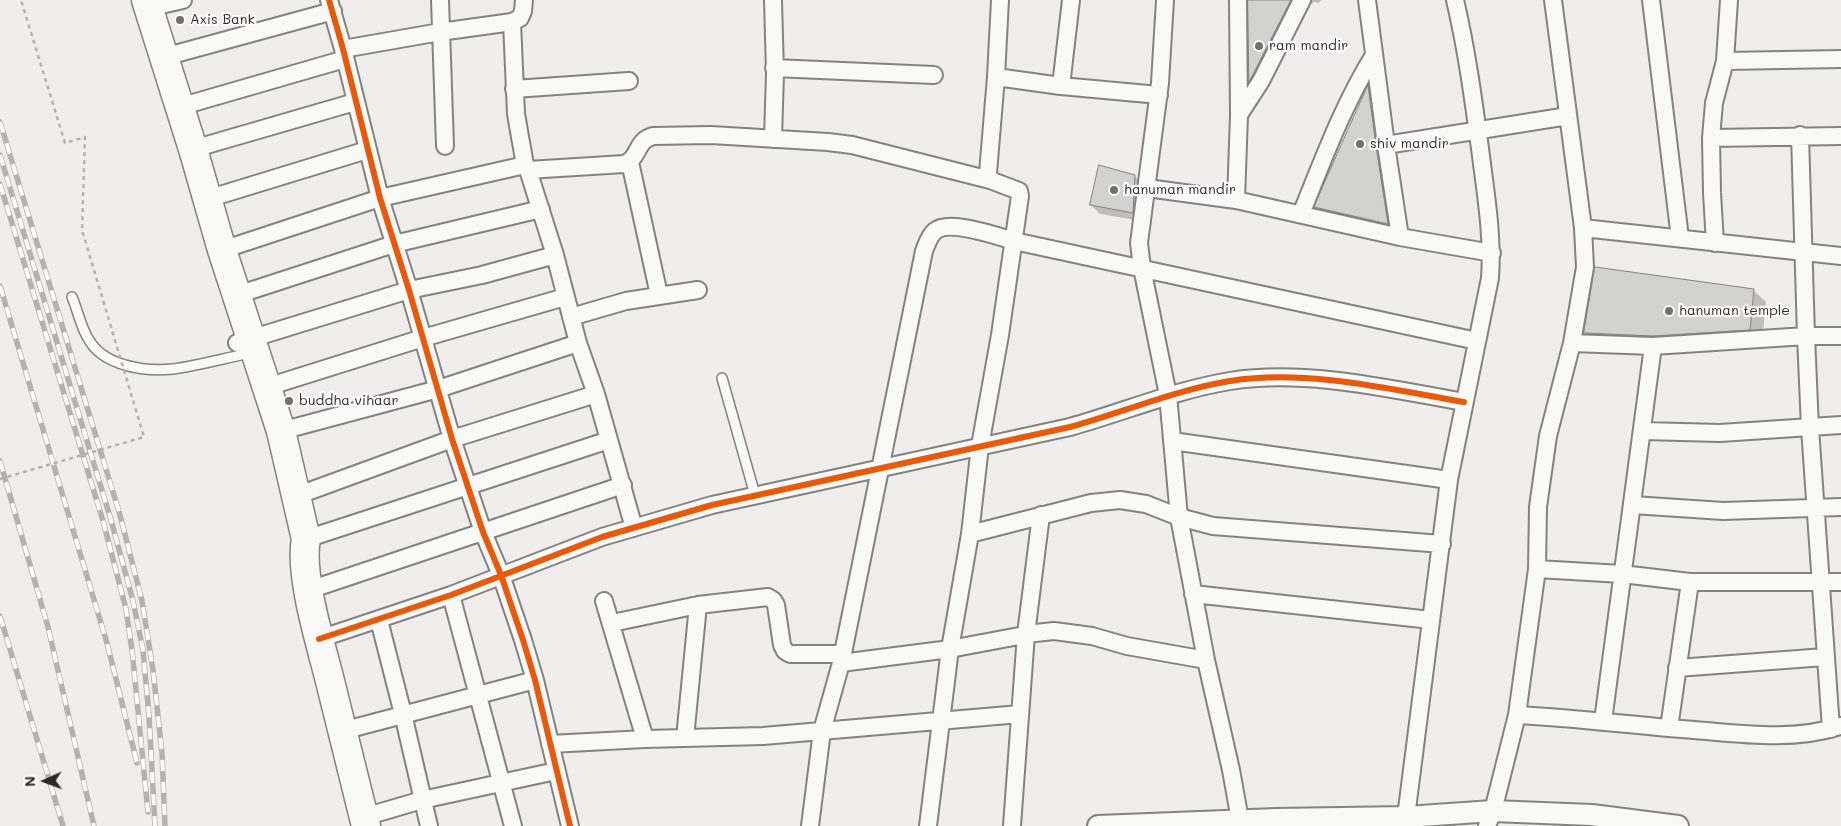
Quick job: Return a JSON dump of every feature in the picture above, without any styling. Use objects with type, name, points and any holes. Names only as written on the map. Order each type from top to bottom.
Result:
[{"type":"highway","points":[[142,3],[164,57],[237,295],[243,345],[267,388],[281,431],[305,544],[309,590],[319,639],[365,821]]},
{"type":"highway","points":[[142,3],[172,122],[243,345],[289,535],[293,541],[305,544]]},
{"type":"street","points":[[142,3],[183,0]]},
{"type":"street","points":[[440,0],[445,146]]},
{"type":"street","points":[[179,107],[344,54],[440,32],[512,22],[520,18],[524,0]]},
{"type":"street","points":[[772,139],[773,0]]},
{"type":"street","points":[[990,180],[988,173],[1000,0]]},
{"type":"street","points":[[1061,86],[1071,0]]},
{"type":"street","points":[[1165,0],[1158,95],[1139,243],[1142,268],[1168,395],[1178,517],[1240,820]]},
{"type":"street","points":[[1236,200],[1240,115],[1238,0]]},
{"type":"street","points":[[1240,115],[1261,81],[1302,0]]},
{"type":"street","points":[[1367,0],[1400,237]]},
{"type":"street","points":[[1406,817],[1449,480],[1490,278],[1492,253],[1477,130],[1462,32],[1455,0]]},
{"type":"street","points":[[1490,819],[1517,715],[1538,569],[1538,508],[1548,436],[1572,343],[1585,267],[1583,228],[1553,0]]},
{"type":"street","points":[[1651,0],[1680,238]]},
{"type":"street","points":[[1715,242],[1710,138],[1714,103],[1725,61],[1730,0]]},
{"type":"street","points":[[164,57],[331,5],[380,198],[452,439],[483,532],[501,575],[535,680],[570,826]]},
{"type":"street","points":[[512,22],[516,114],[527,167],[555,255],[578,343],[596,394],[634,528]]},
{"type":"street","points":[[1301,214],[1344,109],[1374,55]]},
{"type":"street","points":[[1725,61],[1841,59]]},
{"type":"street","points":[[774,68],[934,76]]},
{"type":"street","points":[[996,77],[1061,86],[1158,95]]},
{"type":"street","points":[[514,90],[629,81]]},
{"type":"street","points":[[193,149],[355,102]]},
{"type":"street","points":[[1386,145],[1568,116]]},
{"type":"street","points":[[222,250],[380,198],[527,167],[624,164],[630,162],[642,141],[653,136],[711,135],[852,145],[990,180],[1019,191],[1020,196],[1014,240],[980,446],[970,534],[950,650],[928,826]]},
{"type":"street","points":[[1710,138],[1800,135],[1841,136]]},
{"type":"street","points":[[1517,715],[1758,735],[1798,734],[1836,728],[1825,657],[1822,582],[1810,428],[1800,135]]},
{"type":"street","points":[[207,199],[367,150]]},
{"type":"street","points":[[630,162],[660,295]]},
{"type":"street","points":[[1147,188],[1236,200],[1400,237],[1492,253]]},
{"type":"street","points":[[237,295],[394,244],[541,209]]},
{"type":"street","points":[[810,826],[822,731],[842,659],[924,251],[935,231],[950,226],[964,228],[1477,341]]},
{"type":"street","points":[[1583,228],[1841,256]]},
{"type":"street","points":[[243,345],[409,290],[555,255]]},
{"type":"street","points":[[572,317],[626,301],[698,290]]},
{"type":"street","points":[[267,388],[423,338],[565,298]]},
{"type":"street","points":[[1572,343],[1653,346],[1806,336],[1841,336]]},
{"type":"street","points":[[281,431],[438,389],[578,343]]},
{"type":"street","points":[[1603,721],[1653,346]]},
{"type":"street","points":[[319,639],[451,595],[602,537],[712,505],[1078,425],[1110,416],[1168,395],[1229,381],[1283,378],[1340,381],[1464,402]]},
{"type":"street","points":[[296,496],[452,439],[596,394]]},
{"type":"street","points":[[1643,430],[1720,434],[1841,425]]},
{"type":"street","points":[[305,544],[468,485],[609,440]]},
{"type":"street","points":[[1172,441],[1449,480]]},
{"type":"street","points":[[309,590],[622,485]]},
{"type":"street","points":[[970,534],[1091,503],[1120,500],[1146,504],[1178,517],[1214,526],[1442,544]]},
{"type":"street","points":[[1633,505],[1723,512],[1841,507]]},
{"type":"street","points":[[1012,826],[1026,634],[1041,515]]},
{"type":"street","points":[[1538,569],[1622,574],[1690,582],[1841,582]]},
{"type":"street","points":[[1669,728],[1690,582]]},
{"type":"street","points":[[1194,594],[1431,620]]},
{"type":"street","points":[[451,595],[513,826]]},
{"type":"street","points":[[612,623],[698,605],[768,597],[776,605],[782,645],[785,651],[790,654],[842,659],[950,650],[1026,634],[1054,631],[1092,636],[1127,646],[1206,660]]},
{"type":"street","points":[[604,601],[612,623],[644,739]]},
{"type":"street","points":[[685,738],[698,605]]},
{"type":"street","points":[[379,620],[429,826]]},
{"type":"street","points":[[1677,668],[1825,657]]},
{"type":"street","points":[[342,731],[535,680]]},
{"type":"street","points":[[550,744],[763,736],[1020,714]]},
{"type":"street","points":[[365,821],[422,800],[556,771]]},
{"type":"street","points":[[1098,826],[1240,820],[1275,822],[1406,817],[1490,819],[1592,815],[1678,826]]},
{"type":"lane","points":[[72,297],[89,341],[100,353],[111,360],[127,366],[144,369],[172,369],[243,345]]},
{"type":"lane","points":[[722,378],[756,495]]},
{"type":"path","points":[[0,479],[144,437],[82,230],[85,137],[65,143],[21,0]]},
{"type":"building","name":"ram mandir","points":[[1248,0],[1291,0],[1249,82]]},
{"type":"building","name":"shiv mandir","points":[[1368,85],[1376,146],[1388,224],[1314,207]]},
{"type":"building","name":"hanuman mandir","points":[[1099,165],[1135,175],[1133,213],[1090,205]]},
{"type":"building","name":"hanuman temple","points":[[1595,267],[1754,289],[1750,330],[1653,336],[1584,333]]},
{"type":"railway","points":[[0,122],[120,515],[142,601],[153,670],[162,753],[165,826]]},
{"type":"railway","points":[[0,155],[111,520],[133,601],[143,650],[155,826]]},
{"type":"railway","points":[[0,184],[103,521],[126,609],[132,650],[148,812]]},
{"type":"railway","points":[[0,286],[107,643],[137,763]]},
{"type":"railway","points":[[0,461],[48,627],[94,826]]},
{"type":"railway","points":[[0,616],[63,826]]},
{"type":"cycle path","points":[[329,0],[380,198],[452,439],[483,532],[501,575],[535,680],[570,826]]},
{"type":"cycle path","points":[[319,639],[451,595],[602,537],[712,505],[1070,427],[1210,385],[1259,378],[1318,379],[1377,386],[1464,402]]},
{"type":"place","name":"Axis Bank","points":[[180,20]]},
{"type":"place","name":"ram mandir","points":[[1259,46]]},
{"type":"place","name":"shiv mandir","points":[[1360,144]]},
{"type":"place","name":"hanuman mandir","points":[[1114,190]]},
{"type":"place","name":"hanuman temple","points":[[1669,311]]},
{"type":"place","name":"buddha vihaar","points":[[289,401]]}]
